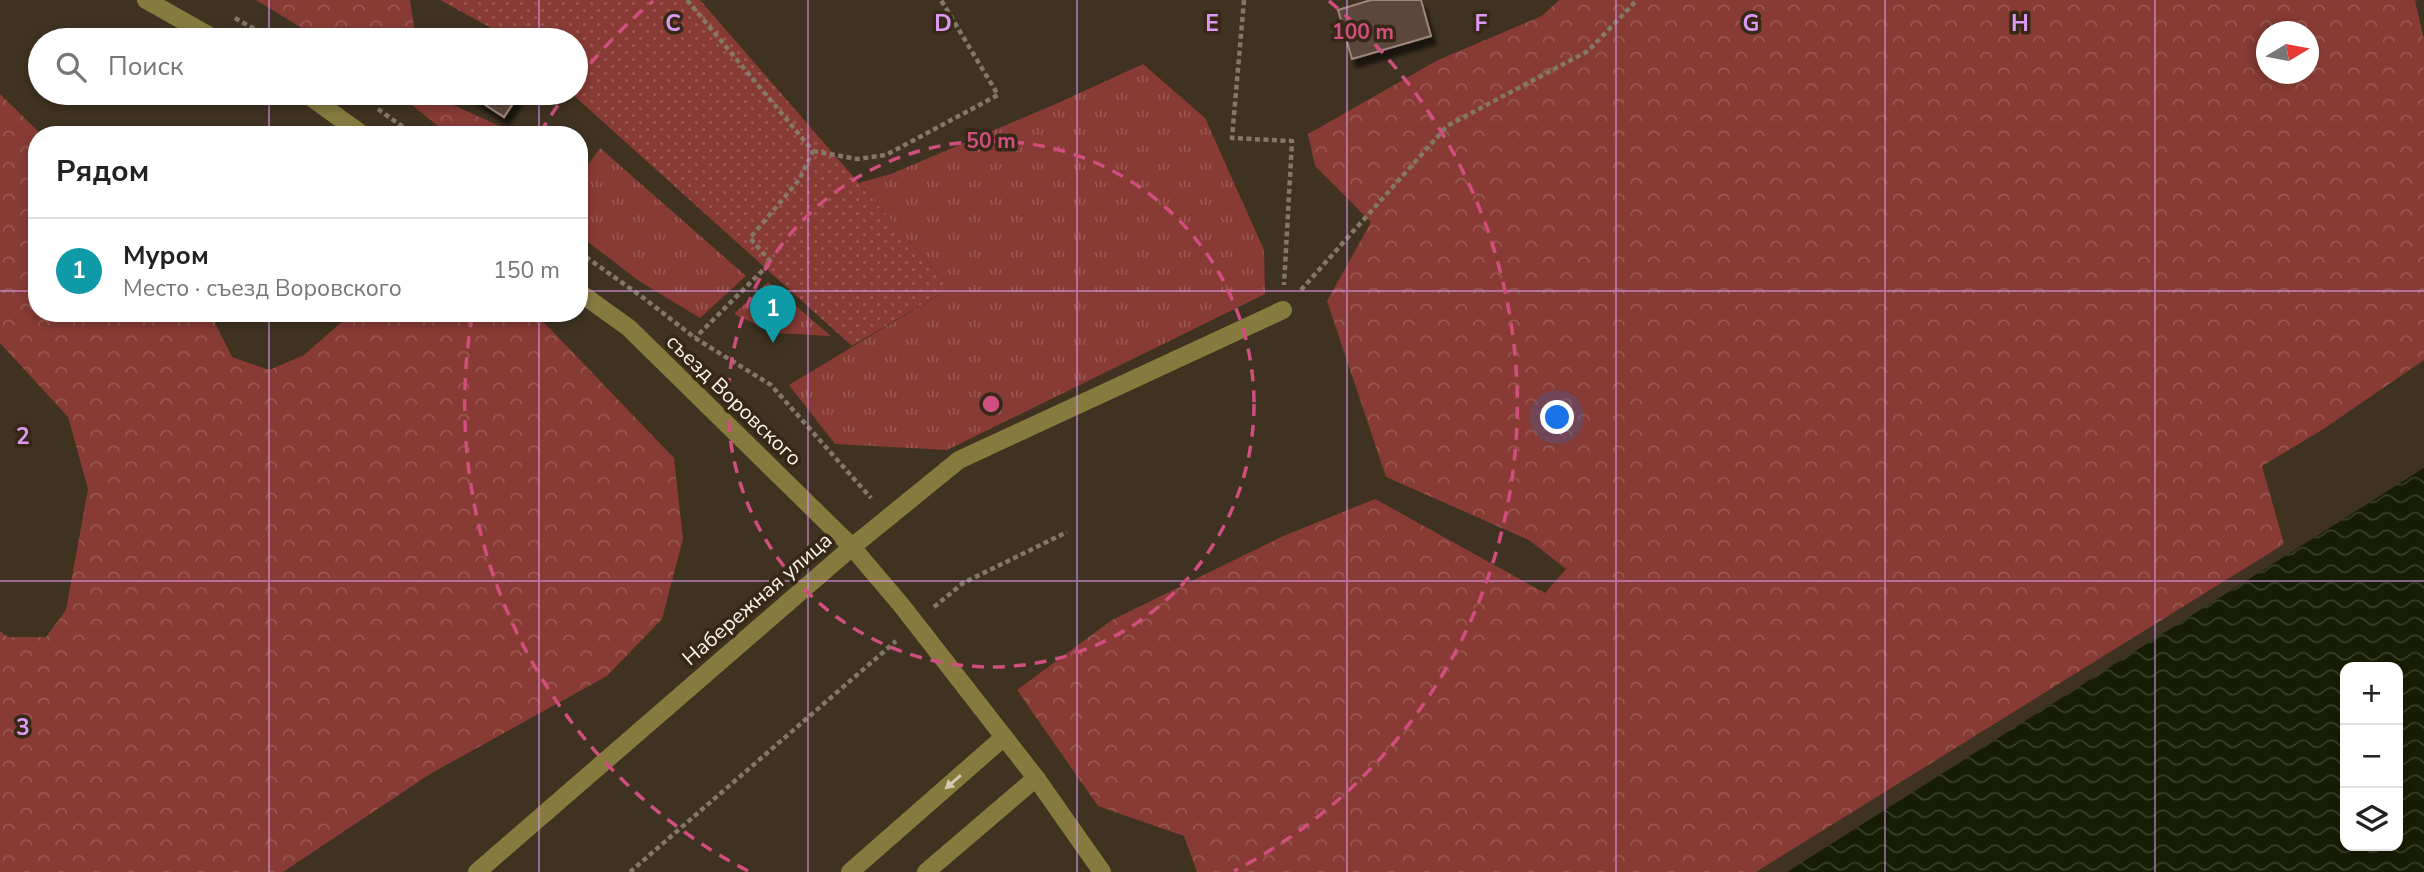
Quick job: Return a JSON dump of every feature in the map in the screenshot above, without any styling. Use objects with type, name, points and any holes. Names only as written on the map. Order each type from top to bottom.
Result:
[{"type":"street","points":[[146,0],[196,28]]},
{"type":"street","points":[[322,105],[351,126]]},
{"type":"street","name":"съезд Воровского","points":[[588,298],[629,328],[852,547]]},
{"type":"street","points":[[852,547],[959,460],[1283,310]]},
{"type":"street","name":"Набережная улица","points":[[477,872],[852,547],[1036,778],[1102,872]]},
{"type":"street","points":[[850,872],[1004,737]]},
{"type":"street","points":[[926,872],[1036,778]]},
{"type":"path","points":[[687,0],[813,151],[857,159],[886,155],[998,95],[941,0]]},
{"type":"path","points":[[1244,0],[1232,138],[1293,141],[1283,310]]},
{"type":"path","points":[[1283,310],[1447,126],[1588,51],[1637,0]]},
{"type":"path","points":[[374,107],[401,126]]},
{"type":"path","points":[[695,338],[771,262],[750,238],[799,180],[813,151]]},
{"type":"path","points":[[588,259],[695,338],[771,384],[888,517]]},
{"type":"path","points":[[630,872],[963,583],[1066,532]]},
{"type":"green space","points":[[256,0],[410,0],[414,28],[302,28]]},
{"type":"green space","points":[[440,0],[700,0],[950,288],[852,346],[584,105],[588,105],[588,28],[491,28]]},
{"type":"green space","points":[[1559,0],[2417,0],[2415,1],[2424,39],[2424,360],[2322,430],[2262,466],[2284,544],[1756,872],[1197,872],[1184,836],[1098,806],[1017,690],[1112,620],[1281,537],[1375,499],[1545,593],[1566,569],[1529,540],[1386,477],[1327,301],[1371,222],[1315,166],[1308,134],[1438,60],[1542,16]]},
{"type":"green space","points":[[1143,64],[1205,118],[1264,250],[1265,294],[947,450],[835,444],[789,385],[950,288],[859,183],[891,174]]},
{"type":"green space","points":[[0,94],[33,126],[28,126],[28,322],[214,322],[232,357],[269,370],[304,355],[342,322],[544,322],[674,458],[683,539],[662,619],[607,676],[430,774],[283,872],[0,872],[0,631],[8,637],[46,637],[66,610],[88,489],[68,417],[0,343]]},
{"type":"green space","points":[[412,105],[453,105],[499,126],[438,126]]},
{"type":"green space","points":[[600,148],[746,276],[700,318],[639,281],[588,242],[588,165]]},
{"type":"green space","points":[[768,282],[831,336],[774,333],[734,314]]},
{"type":"water","points":[[2424,468],[2424,872],[1787,872]]},
{"type":"building","points":[[1371,0],[1421,0],[1431,36],[1352,59],[1338,10]]},
{"type":"building","points":[[486,105],[512,105],[504,117]]},
{"type":"place","name":"Муром","points":[[773,343]]}]
